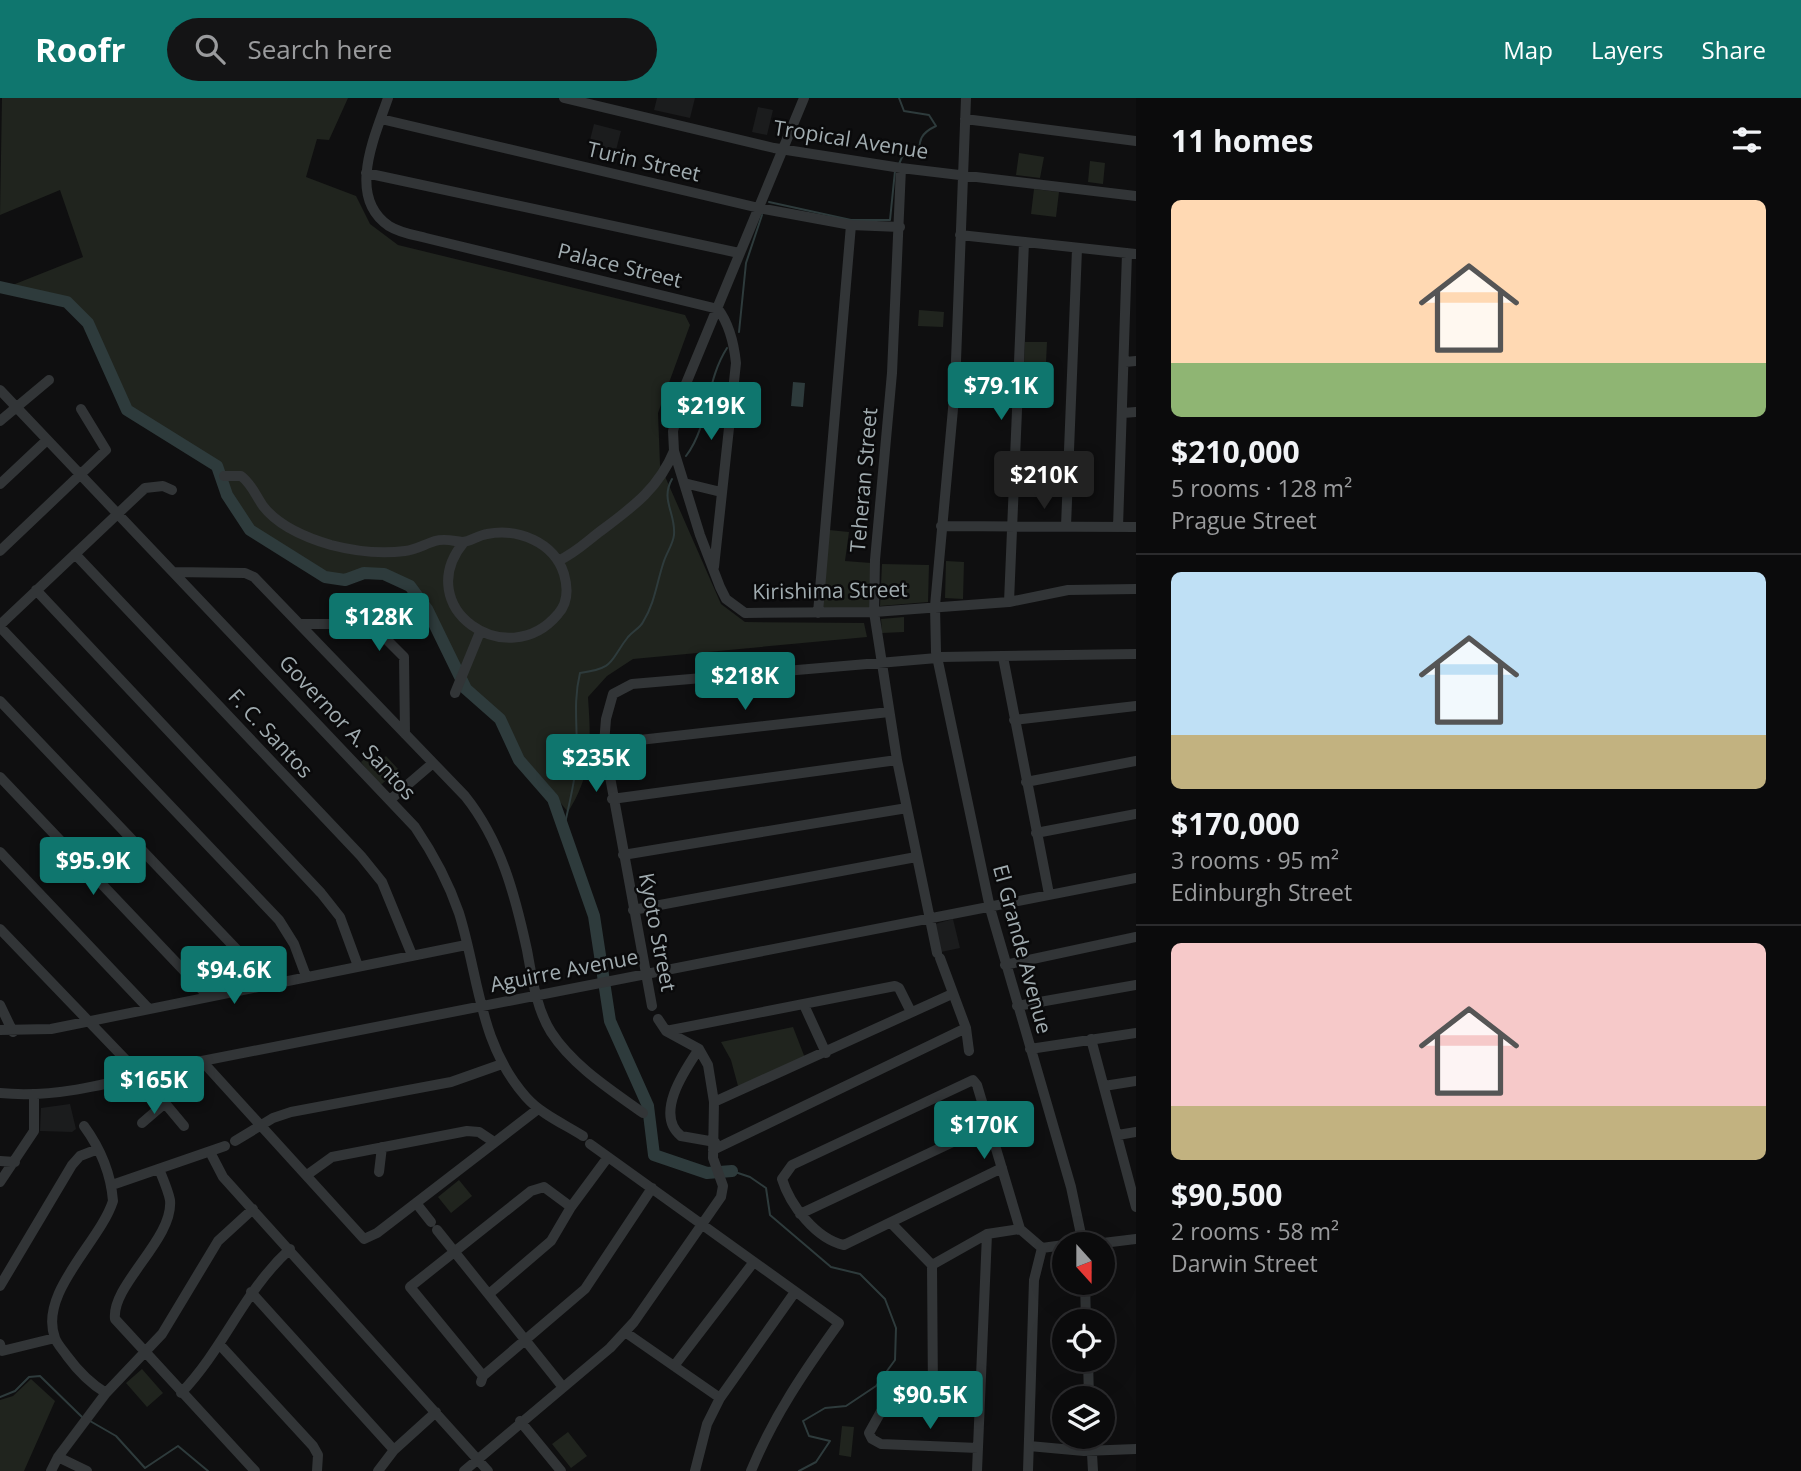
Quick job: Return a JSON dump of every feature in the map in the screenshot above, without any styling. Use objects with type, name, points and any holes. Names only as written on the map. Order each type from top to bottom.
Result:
[{"type":"street","name":"Palace Street","points":[[388,98],[366,173],[373,207],[387,225],[396,230],[718,309]]},
{"type":"street","name":"Tropical Avenue","points":[[564,98],[784,149],[901,168],[1136,197]]},
{"type":"street","name":"Kirishima Street","points":[[804,98],[677,411],[674,451],[726,599],[746,613],[874,612],[1009,602],[1068,590],[1136,589]]},
{"type":"street","name":"El Grande Avenue","points":[[966,98],[955,387],[934,606],[939,656],[989,905],[1072,1187],[1081,1232]]},
{"type":"street","name":"Turin Street","points":[[381,119],[759,208],[851,225],[900,227]]},
{"type":"street","points":[[965,119],[1136,141]]},
{"type":"street","name":"Teheran Street","points":[[901,168],[892,373],[875,560],[874,612],[897,760],[929,917],[938,956],[966,1028],[970,1051]]},
{"type":"street","points":[[366,173],[739,253]]},
{"type":"street","points":[[818,613],[851,225]]},
{"type":"street","points":[[960,235],[1132,253],[1130,362],[1123,413],[1118,527]]},
{"type":"street","points":[[1009,602],[1024,242]]},
{"type":"street","points":[[1066,526],[1077,248]]},
{"type":"street","points":[[714,571],[736,363],[731,334],[718,309]]},
{"type":"street","points":[[0,421],[49,380]]},
{"type":"street","name":"Governor A. Santos","points":[[0,390],[415,827],[441,868],[460,916],[480,1006],[502,1064],[538,1109],[587,1140],[839,1323],[806,1369],[767,1434],[751,1471]]},
{"type":"street","points":[[0,551],[106,450],[82,409]]},
{"type":"street","points":[[1123,413],[1136,412]]},
{"type":"street","points":[[0,484],[47,440]]},
{"type":"street","points":[[558,561],[580,550],[643,499],[659,480],[674,451]]},
{"type":"street","points":[[224,476],[242,476],[277,520],[332,545],[399,552],[440,540],[464,542],[488,533],[522,535],[544,546],[558,561],[567,596],[558,615],[546,625],[524,636],[503,638],[480,632],[459,615],[449,586],[451,563],[464,542]]},
{"type":"street","points":[[684,483],[721,492]]},
{"type":"street","points":[[172,491],[163,485],[145,488],[0,626],[279,920],[294,943],[306,976]]},
{"type":"street","points":[[942,526],[1136,527]]},
{"type":"street","name":"F. C. Santos","points":[[75,554],[361,856],[382,882],[412,955]]},
{"type":"street","points":[[173,572],[245,573],[261,583],[471,803],[498,850],[511,886],[537,995],[551,1031],[574,1059],[643,1113]]},
{"type":"street","points":[[36,590],[321,893],[340,917],[358,966]]},
{"type":"street","points":[[301,624],[371,624],[404,657],[405,734]]},
{"type":"street","points":[[456,689],[480,632]]},
{"type":"street","name":"Kyoto Street","points":[[652,1006],[604,744],[613,694],[624,685],[880,664],[939,656],[1136,654]]},
{"type":"street","points":[[1003,657],[1049,894]]},
{"type":"street","points":[[0,701],[241,954],[257,985]]},
{"type":"street","points":[[1014,720],[1136,706]]},
{"type":"street","points":[[604,744],[889,712]]},
{"type":"street","points":[[612,799],[897,760]]},
{"type":"street","points":[[1026,782],[1136,761]]},
{"type":"street","points":[[391,799],[433,763]]},
{"type":"street","points":[[0,777],[208,996]]},
{"type":"street","points":[[623,855],[907,808]]},
{"type":"street","points":[[1036,833],[1136,814]]},
{"type":"street","points":[[0,852],[148,1008]]},
{"type":"street","points":[[633,910],[916,857]]},
{"type":"street","name":"Aguirre Avenue","points":[[0,1093],[34,1094],[72,1090],[202,1061],[1136,878]]},
{"type":"street","points":[[0,929],[139,1074],[184,1126]]},
{"type":"street","points":[[1005,965],[1136,937]]},
{"type":"street","points":[[0,1030],[13,1032],[51,1029],[257,985],[466,945]]},
{"type":"street","points":[[1017,1006],[1136,985]]},
{"type":"street","points":[[666,1031],[895,986],[900,988],[911,1012]]},
{"type":"street","points":[[714,1102],[952,994]]},
{"type":"street","points":[[804,1004],[826,1053]]},
{"type":"street","points":[[0,1005],[13,1032]]},
{"type":"street","points":[[464,1471],[520,1421],[610,1348],[625,1332],[721,1197],[714,1146],[714,1102],[708,1065],[699,1049],[666,1031],[658,1019]]},
{"type":"street","points":[[699,1049],[674,1087],[671,1121],[675,1131],[681,1136],[714,1146],[966,1028]]},
{"type":"street","points":[[1030,1048],[1136,1033]]},
{"type":"street","points":[[1091,1039],[1134,1188],[1136,1207]]},
{"type":"street","points":[[202,1061],[364,1238],[377,1233],[538,1109]]},
{"type":"street","points":[[112,1185],[230,1144],[273,1118],[291,1112],[451,1082],[502,1064]]},
{"type":"street","points":[[1002,1168],[892,1224],[844,1245],[836,1242],[800,1214],[782,1179],[792,1165],[975,1080],[1002,1168],[1020,1229],[1042,1248],[1052,1247]]},
{"type":"street","points":[[1104,1086],[1136,1081]]},
{"type":"street","points":[[0,1182],[34,1130],[34,1094]]},
{"type":"street","points":[[142,1123],[164,1104]]},
{"type":"street","points":[[800,1214],[989,1125]]},
{"type":"street","points":[[84,1126],[98,1149],[112,1185],[111,1208],[57,1296],[52,1321],[55,1338],[87,1379],[106,1393]]},
{"type":"street","points":[[307,1175],[332,1157],[467,1131],[479,1132],[494,1142]]},
{"type":"street","points":[[1118,1135],[1136,1132]]},
{"type":"street","points":[[379,1172],[382,1147]]},
{"type":"street","points":[[0,1286],[72,1165],[79,1156],[98,1149]]},
{"type":"street","points":[[210,1152],[223,1177],[488,1471]]},
{"type":"street","points":[[489,1294],[551,1241],[571,1207],[608,1157]]},
{"type":"street","points":[[0,1161],[15,1162]]},
{"type":"street","points":[[159,1169],[170,1202],[169,1212],[162,1231],[114,1310],[120,1327],[255,1471]]},
{"type":"street","points":[[571,1207],[544,1187],[531,1191],[410,1287],[482,1379],[585,1289],[652,1188]]},
{"type":"street","points":[[416,1203],[562,1386]]},
{"type":"street","points":[[51,1471],[58,1457],[106,1393],[162,1334],[218,1241],[253,1209]]},
{"type":"street","points":[[892,1224],[932,1265],[933,1394]]},
{"type":"street","points":[[932,1265],[987,1234],[1020,1229]]},
{"type":"street","points":[[977,1471],[987,1234]]},
{"type":"street","points":[[1115,1241],[1136,1239]]},
{"type":"street","points":[[1028,1471],[1034,1280],[1042,1248]]},
{"type":"street","points":[[181,1393],[207,1366],[251,1292],[269,1268],[290,1249]]},
{"type":"street","points":[[674,1366],[754,1263]]},
{"type":"street","points":[[251,1292],[394,1450]]},
{"type":"street","points":[[695,1471],[707,1424],[720,1398],[796,1292]]},
{"type":"street","points":[[625,1332],[720,1398]]},
{"type":"street","points":[[0,1344],[2,1350],[11,1350],[55,1338]]},
{"type":"street","points":[[220,1345],[307,1438],[318,1455],[317,1471]]},
{"type":"street","points":[[978,1448],[881,1444],[870,1436],[876,1417],[891,1396],[902,1392],[980,1396]]},
{"type":"street","points":[[378,1471],[394,1450],[436,1412]]},
{"type":"street","points":[[520,1421],[561,1471]]},
{"type":"street","points":[[1029,1446],[1092,1452],[1136,1449]]},
{"type":"street","points":[[1092,1449],[1093,1471]]},
{"type":"street","points":[[58,1457],[87,1471]]},
{"type":"shaded area","points":[[2,98],[348,98],[329,140],[317,139],[306,177],[356,196],[370,224],[398,245],[685,315],[690,325],[658,413],[660,465],[721,604],[745,622],[864,623],[867,637],[633,659],[607,676],[588,697],[590,728],[586,770],[568,812],[523,757],[504,716],[466,689],[427,609],[410,586],[384,574],[364,573],[345,580],[325,577],[250,530],[227,495],[217,466],[127,410],[88,323],[67,302],[5,288],[83,257],[60,190],[0,215]]},
{"type":"shaded area","points":[[657,98],[695,98],[690,118],[654,110]]},
{"type":"shaded area","points":[[758,107],[773,110],[767,135],[752,132]]},
{"type":"shaded area","points":[[594,124],[621,131],[616,150],[589,144]]},
{"type":"shaded area","points":[[1019,153],[1044,157],[1040,178],[1016,175]]},
{"type":"shaded area","points":[[1090,161],[1105,163],[1103,184],[1088,182]]},
{"type":"shaded area","points":[[1034,189],[1059,192],[1056,217],[1031,214]]},
{"type":"shaded area","points":[[919,310],[944,312],[943,327],[918,326]]},
{"type":"shaded area","points":[[1025,342],[1047,342],[1045,384],[1023,383]]},
{"type":"shaded area","points":[[793,382],[805,383],[803,407],[791,406]]},
{"type":"shaded area","points":[[829,530],[849,532],[845,561],[871,563],[869,608],[823,609]]},
{"type":"shaded area","points":[[946,561],[964,562],[963,599],[945,598]]},
{"type":"shaded area","points":[[882,564],[929,565],[928,602],[880,606]]},
{"type":"shaded area","points":[[904,617],[904,632],[882,633],[881,619]]},
{"type":"shaded area","points":[[372,752],[381,761],[386,756],[398,769],[382,784],[377,783],[361,762]]},
{"type":"shaded area","points":[[953,919],[960,948],[941,952],[935,924]]},
{"type":"shaded area","points":[[793,1027],[805,1058],[738,1086],[731,1060],[721,1042]]},
{"type":"shaded area","points":[[70,1104],[76,1129],[72,1132],[40,1131],[41,1108]]},
{"type":"shaded area","points":[[459,1180],[472,1196],[451,1213],[438,1197]]},
{"type":"shaded area","points":[[142,1369],[163,1393],[147,1407],[126,1383]]},
{"type":"shaded area","points":[[31,1379],[55,1401],[24,1471],[0,1471],[0,1400],[13,1396]]},
{"type":"shaded area","points":[[842,1426],[854,1427],[851,1457],[839,1455]]},
{"type":"shaded area","points":[[568,1432],[587,1456],[571,1468],[552,1444]]},
{"type":"waterway","points":[[899,98],[904,111],[929,115],[936,126],[922,138],[920,156],[903,155],[899,164]]},
{"type":"waterway","points":[[769,202],[851,220],[890,220],[895,171]]},
{"type":"waterway","points":[[739,332],[746,263],[762,215]]},
{"type":"waterway","points":[[0,287],[67,302],[88,323],[127,410],[217,466],[227,495],[250,530],[325,577],[345,580],[364,573],[384,574],[410,586],[427,609],[466,689],[500,719],[519,760],[553,799],[594,916],[610,1021],[648,1106],[654,1155],[707,1173],[732,1171]]},
{"type":"waterway","points":[[686,456],[694,444],[715,375],[727,348]]},
{"type":"waterway","points":[[563,834],[576,765],[576,697],[580,673],[606,666],[647,615],[673,538],[674,527],[668,500],[672,479]]},
{"type":"waterway","points":[[732,1171],[750,1177],[766,1188],[770,1215],[831,1267],[860,1274],[885,1299],[896,1328],[895,1360],[876,1386],[846,1406],[825,1408],[803,1421],[809,1436],[830,1441],[816,1462],[799,1471]]},
{"type":"waterway","points":[[0,1397],[15,1391],[29,1377],[40,1376],[82,1417]]},
{"type":"waterway","points":[[90,1421],[116,1436],[145,1468],[178,1446],[208,1471]]}]
